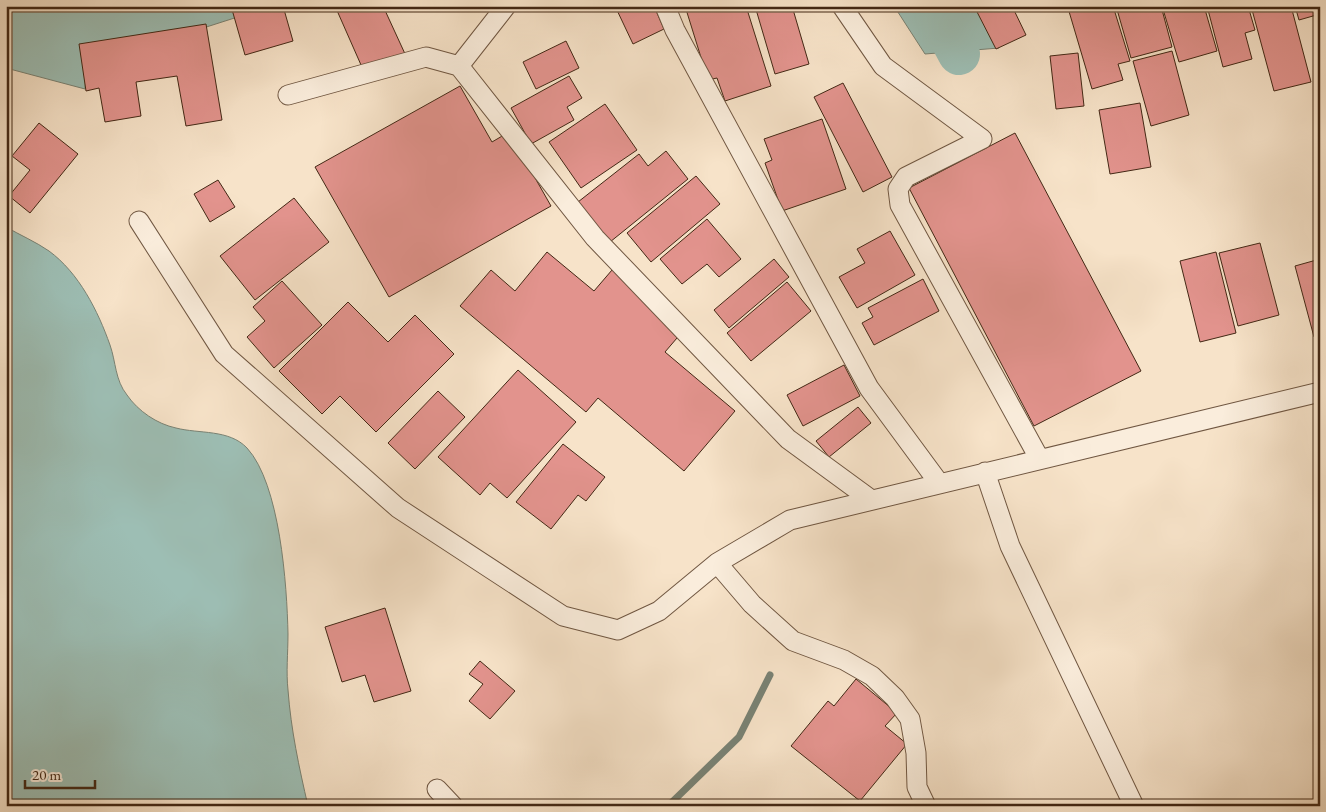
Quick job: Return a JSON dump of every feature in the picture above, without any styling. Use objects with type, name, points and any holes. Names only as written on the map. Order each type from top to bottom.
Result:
[{"type":"street","points":[[460,66],[506,6]]},
{"type":"street","points":[[665,6],[674,30],[868,388],[939,483]]},
{"type":"street","points":[[842,6],[883,66],[982,139],[906,177],[898,189],[900,205],[1039,458]]},
{"type":"street","points":[[288,95],[426,57],[460,66],[595,238],[788,439],[870,499]]},
{"type":"street","points":[[138,221],[224,354],[398,508],[563,616],[618,630],[659,611],[717,563],[790,520],[1039,458],[1320,392]]},
{"type":"street","points":[[985,472],[1010,546],[1134,806]]},
{"type":"street","points":[[717,563],[752,604],[793,641],[844,660],[872,676],[895,698],[910,719],[916,753],[917,787],[926,806]]},
{"type":"street","points":[[437,789],[453,806]]},
{"type":"water","points":[[6,6],[272,6],[197,30],[87,50],[85,89],[6,68]]},
{"type":"water","points":[[894,6],[978,6],[999,48],[925,54]]},
{"type":"water","points":[[6,227],[49,251],[70,270],[93,306],[105,332],[120,383],[127,395],[137,406],[148,416],[169,426],[232,438],[247,448],[258,464],[267,485],[280,536],[286,589],[289,705],[308,806],[6,806]]},
{"type":"building","points":[[231,6],[283,6],[293,41],[245,55]]},
{"type":"building","points":[[335,6],[383,6],[406,56],[365,74]]},
{"type":"building","points":[[615,6],[654,6],[664,29],[633,44]]},
{"type":"building","points":[[685,6],[746,6],[771,86],[725,101],[717,78],[708,80]]},
{"type":"building","points":[[755,6],[792,6],[809,64],[775,74]]},
{"type":"building","points":[[974,6],[1012,6],[1026,35],[996,49]]},
{"type":"building","points":[[1075,6],[1113,6],[1130,61],[1118,64],[1123,80],[1092,89],[1068,8]]},
{"type":"building","points":[[1116,6],[1161,6],[1172,47],[1131,58]]},
{"type":"building","points":[[1162,6],[1204,6],[1217,51],[1179,62]]},
{"type":"building","points":[[1207,6],[1248,6],[1255,30],[1245,33],[1252,59],[1223,67]]},
{"type":"building","points":[[1251,6],[1291,6],[1311,82],[1274,91]]},
{"type":"building","points":[[1295,6],[1320,6],[1320,14],[1299,20]]},
{"type":"building","points":[[206,24],[222,120],[186,126],[177,76],[136,82],[141,116],[105,122],[99,88],[86,91],[79,44]]},
{"type":"building","points":[[566,41],[579,68],[536,89],[523,62]]},
{"type":"building","points":[[1172,51],[1189,115],[1151,126],[1133,61]]},
{"type":"building","points":[[1078,53],[1084,106],[1056,109],[1050,56]]},
{"type":"building","points":[[569,76],[582,98],[567,107],[574,120],[531,144],[511,108]]},
{"type":"building","points":[[843,83],[892,177],[863,192],[814,97]]},
{"type":"building","points":[[460,86],[492,142],[509,132],[551,206],[389,297],[315,167]]},
{"type":"building","points":[[1140,103],[1151,167],[1110,174],[1099,110]]},
{"type":"building","points":[[605,104],[637,150],[581,188],[549,142]]},
{"type":"building","points":[[822,119],[846,189],[782,211],[765,163],[772,160],[764,139]]},
{"type":"building","points":[[39,123],[78,154],[30,213],[9,196],[30,170],[12,156]]},
{"type":"building","points":[[1015,133],[1141,371],[1034,426],[909,188]]},
{"type":"building","points":[[666,151],[688,179],[610,242],[578,202],[639,154],[648,166]]},
{"type":"building","points":[[696,176],[720,204],[651,262],[627,233]]},
{"type":"building","points":[[218,180],[235,207],[210,222],[194,194]]},
{"type":"building","points":[[294,198],[329,242],[255,300],[220,256]]},
{"type":"building","points":[[707,219],[741,259],[719,277],[707,264],[682,284],[660,259]]},
{"type":"building","points":[[890,231],[915,275],[857,308],[839,277],[865,263],[857,249]]},
{"type":"building","points":[[1260,243],[1279,315],[1238,326],[1219,253]]},
{"type":"building","points":[[547,252],[594,291],[612,270],[683,331],[665,352],[735,411],[684,471],[598,398],[586,412],[460,306],[491,270],[515,291]]},
{"type":"building","points":[[1216,252],[1236,333],[1200,342],[1180,261]]},
{"type":"building","points":[[774,259],[789,277],[729,328],[714,310]]},
{"type":"building","points":[[1320,259],[1320,336],[1314,337],[1295,266]]},
{"type":"building","points":[[923,279],[939,311],[874,345],[862,323],[873,317],[868,308]]},
{"type":"building","points":[[282,281],[322,325],[274,368],[247,337],[265,321],[253,307]]},
{"type":"building","points":[[787,282],[811,311],[751,361],[727,333]]},
{"type":"building","points":[[348,302],[388,342],[415,315],[454,354],[376,432],[340,396],[322,414],[279,371]]},
{"type":"building","points":[[844,365],[860,396],[803,426],[787,395]]},
{"type":"building","points":[[518,370],[576,422],[507,498],[490,483],[480,495],[438,457]]},
{"type":"building","points":[[438,391],[465,417],[415,469],[388,443]]},
{"type":"building","points":[[858,407],[871,423],[829,457],[816,441]]},
{"type":"building","points":[[563,444],[605,477],[586,501],[578,495],[551,529],[516,502]]},
{"type":"building","points":[[385,608],[411,691],[374,702],[365,675],[342,682],[325,627]]},
{"type":"building","points":[[480,661],[515,691],[490,719],[469,701],[483,684],[469,674]]},
{"type":"building","points":[[856,679],[897,713],[885,726],[907,744],[860,801],[791,746],[828,701],[834,706]]},
{"type":"waterway","points":[[933,6],[959,54]]},
{"type":"waterway","points":[[668,806],[739,737],[770,675]]}]
